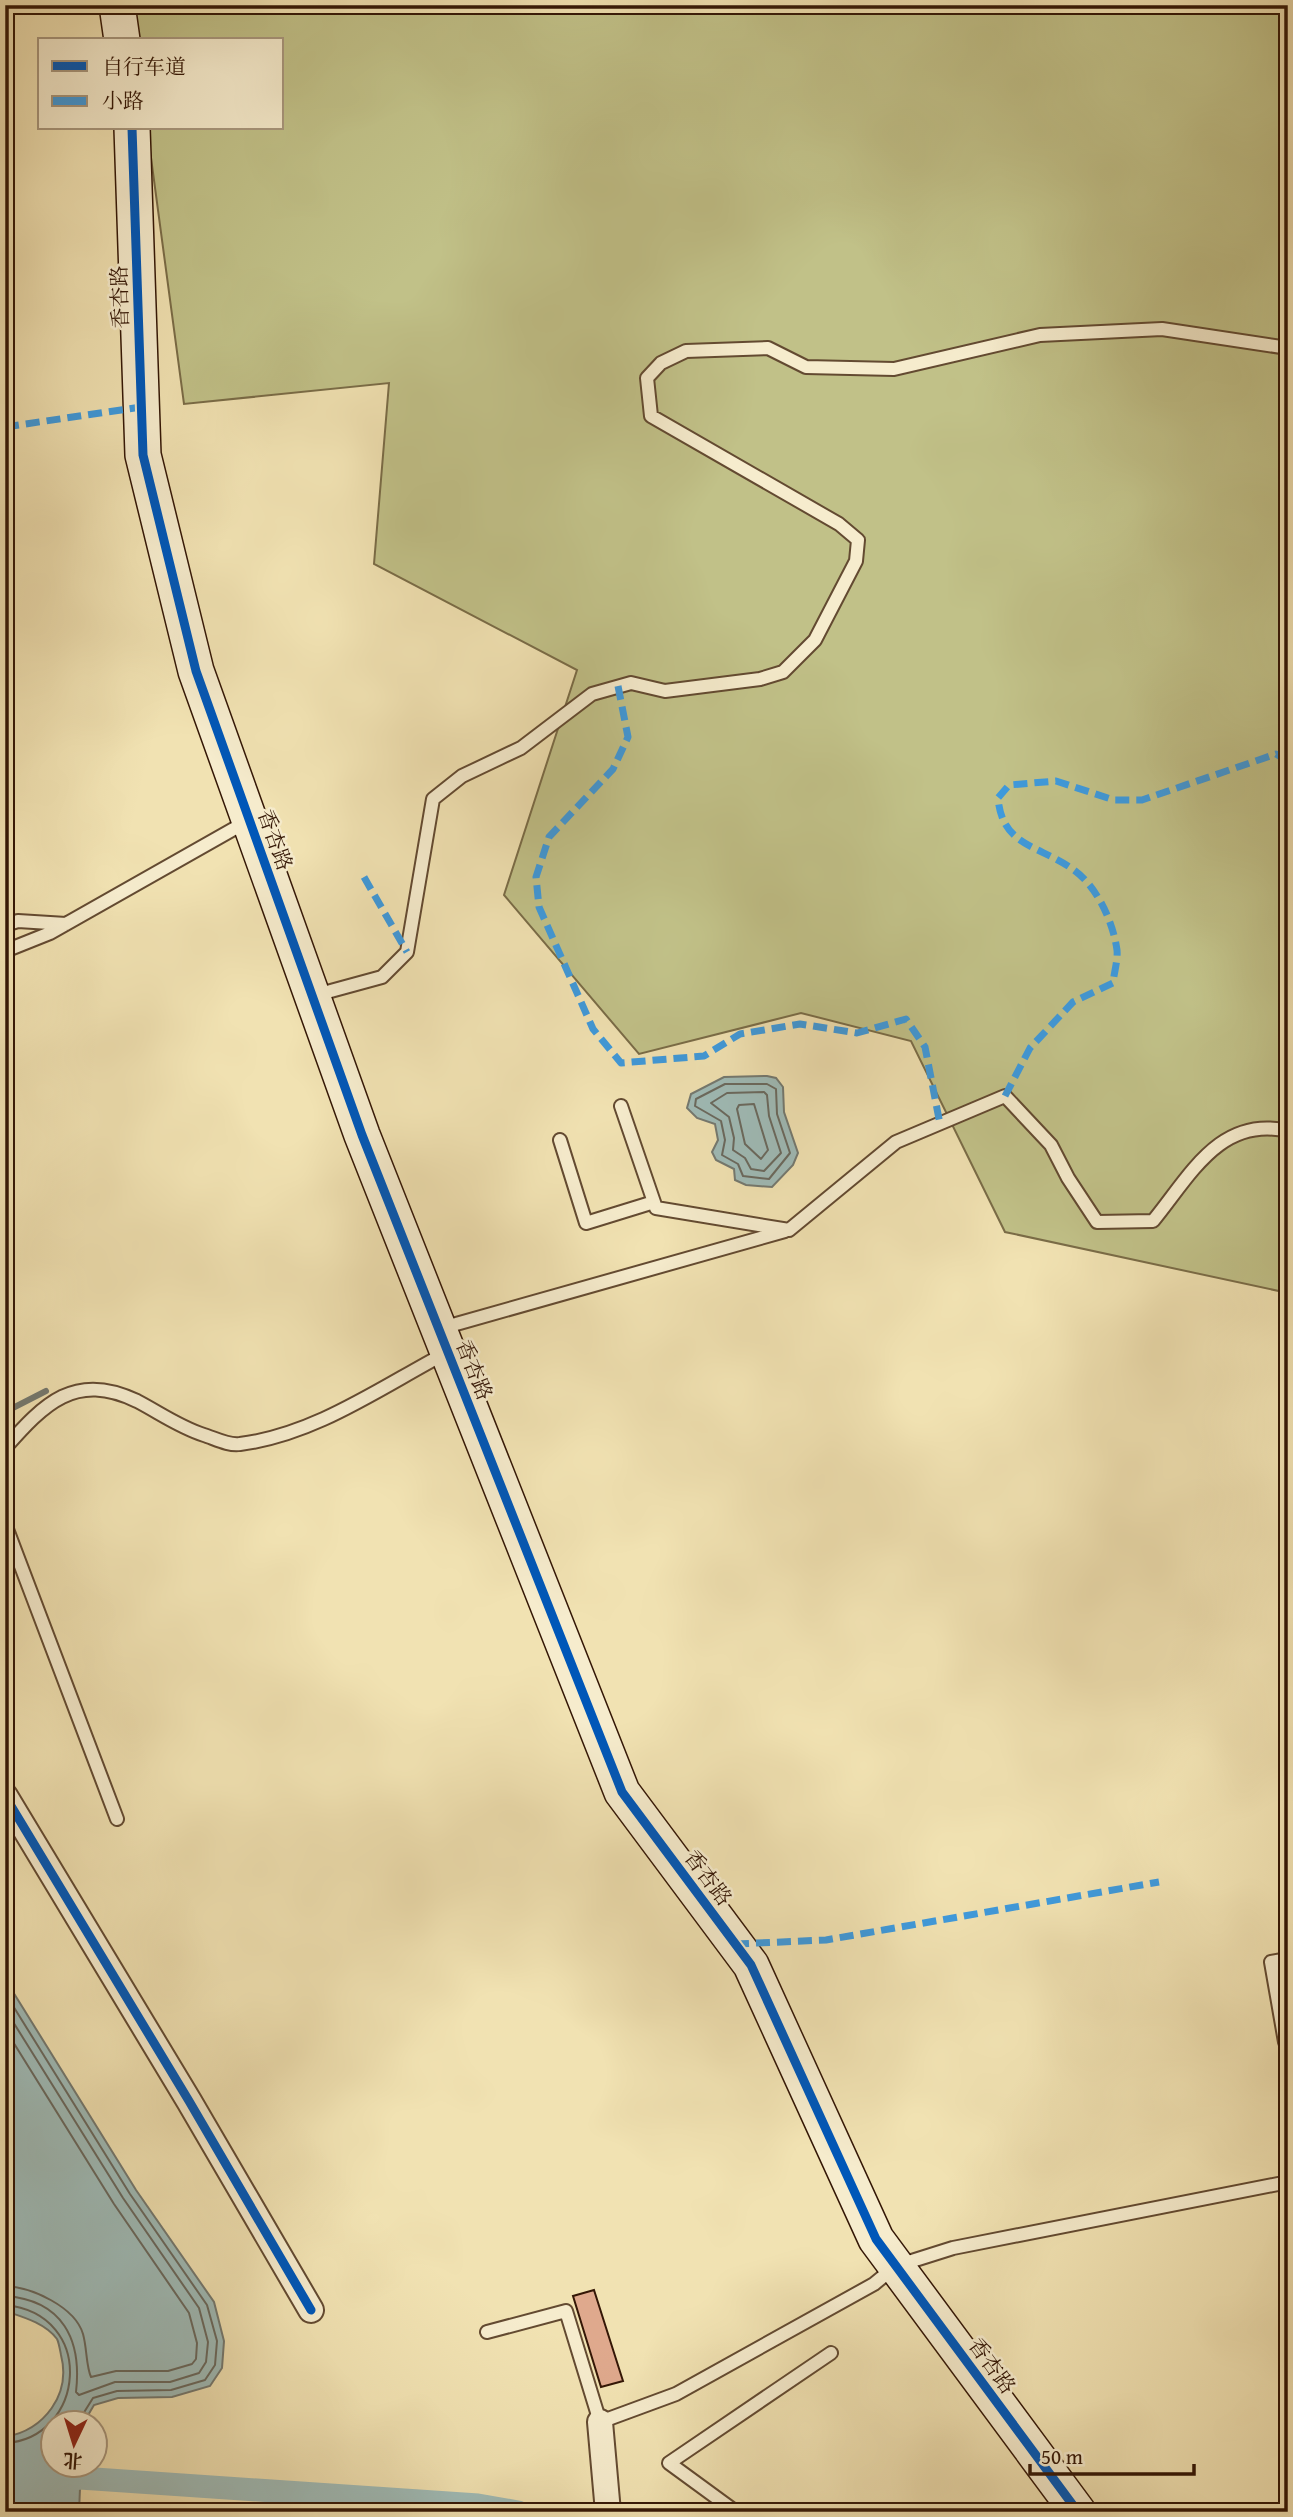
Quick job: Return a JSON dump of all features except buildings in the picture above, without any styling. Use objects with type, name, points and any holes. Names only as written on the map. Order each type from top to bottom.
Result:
[{"type":"street","points":[[117,5],[122,38]]},
{"type":"street","name":"香杏路","points":[[132,130],[143,455],[196,671],[362,1135],[622,1792],[751,1965],[876,2239],[1078,2512]]},
{"type":"street","points":[[5,1796],[311,2310]]},
{"type":"street","points":[[600,2422],[608,2512]]},
{"type":"lane","points":[[313,996],[382,977],[407,952],[433,799],[462,776],[521,748],[592,694],[631,683],[665,691],[760,679],[783,672],[815,640],[856,561],[858,540],[839,524],[748,475],[651,416],[647,378],[662,363],[686,351],[768,348],[806,367],[894,369],[1040,335],[1162,328],[1288,348]]},
{"type":"lane","points":[[5,951],[67,924],[249,820]]},
{"type":"lane","points":[[5,925],[18,921],[67,924]]},
{"type":"lane","points":[[5,1448],[43,1406],[69,1394],[96,1389],[136,1400],[181,1428],[237,1445],[313,1424],[443,1340],[789,1230],[896,1142],[1005,1096],[1051,1145],[1068,1178],[1097,1222],[1153,1221],[1198,1162],[1223,1140],[1266,1126],[1288,1131]]},
{"type":"lane","points":[[621,1106],[656,1208],[789,1230]]},
{"type":"lane","points":[[560,1140],[586,1223],[654,1202]]},
{"type":"lane","points":[[5,1524],[117,1819]]},
{"type":"lane","points":[[1288,1959],[1271,1962],[1285,2042],[1288,2042]]},
{"type":"lane","points":[[487,2332],[566,2311],[600,2422],[676,2394],[874,2284],[896,2266],[953,2248],[1288,2182]]},
{"type":"lane","points":[[736,2512],[669,2463],[831,2353]]},
{"type":"green space","points":[[131,5],[1288,5],[1288,1293],[1005,1232],[911,1041],[801,1013],[639,1054],[504,895],[577,670],[374,564],[389,383],[184,404],[147,130],[284,130],[284,38],[136,38]]},
{"type":"water","points":[[724,1077],[776,1078],[783,1087],[784,1112],[798,1153],[793,1165],[772,1187],[746,1185],[735,1180],[734,1169],[716,1160],[712,1152],[718,1140],[715,1124],[697,1118],[687,1108],[691,1094]]},
{"type":"water","points":[[5,1979],[136,2190],[214,2302],[224,2341],[222,2368],[210,2386],[172,2397],[118,2398],[94,2405],[92,2408],[52,2408],[62,2383],[63,2369],[57,2339],[33,2321],[5,2311]]},
{"type":"water","points":[[38,2422],[38,2478],[80,2478],[79,2512],[5,2512],[5,2437]]},
{"type":"waterway","points":[[5,1412],[46,1391]]},
{"type":"waterway","points":[[5,2489],[80,2478],[478,2505],[518,2512]]},
{"type":"marked path","points":[[5,427],[141,407]]},
{"type":"marked path","points":[[618,686],[628,737],[613,769],[549,837],[536,877],[539,907],[593,1029],[621,1063],[704,1056],[740,1034],[800,1024],[857,1033],[906,1019],[925,1047],[940,1124]]},
{"type":"marked path","points":[[1005,1096],[1030,1048],[1073,1002],[1113,983],[1117,954],[1107,916],[1088,883],[1059,860],[1014,835],[1006,826],[998,798],[1009,785],[1056,781],[1114,800],[1142,800],[1276,754],[1288,761]]},
{"type":"marked path","points":[[364,877],[407,952]]},
{"type":"marked path","points":[[735,1944],[826,1940],[1159,1882]]},
{"type":"cycle path","points":[[132,130],[143,455],[196,671],[362,1135],[622,1792],[751,1965],[876,2239],[1078,2512]]},
{"type":"cycle path","points":[[5,1796],[311,2310]]}]
